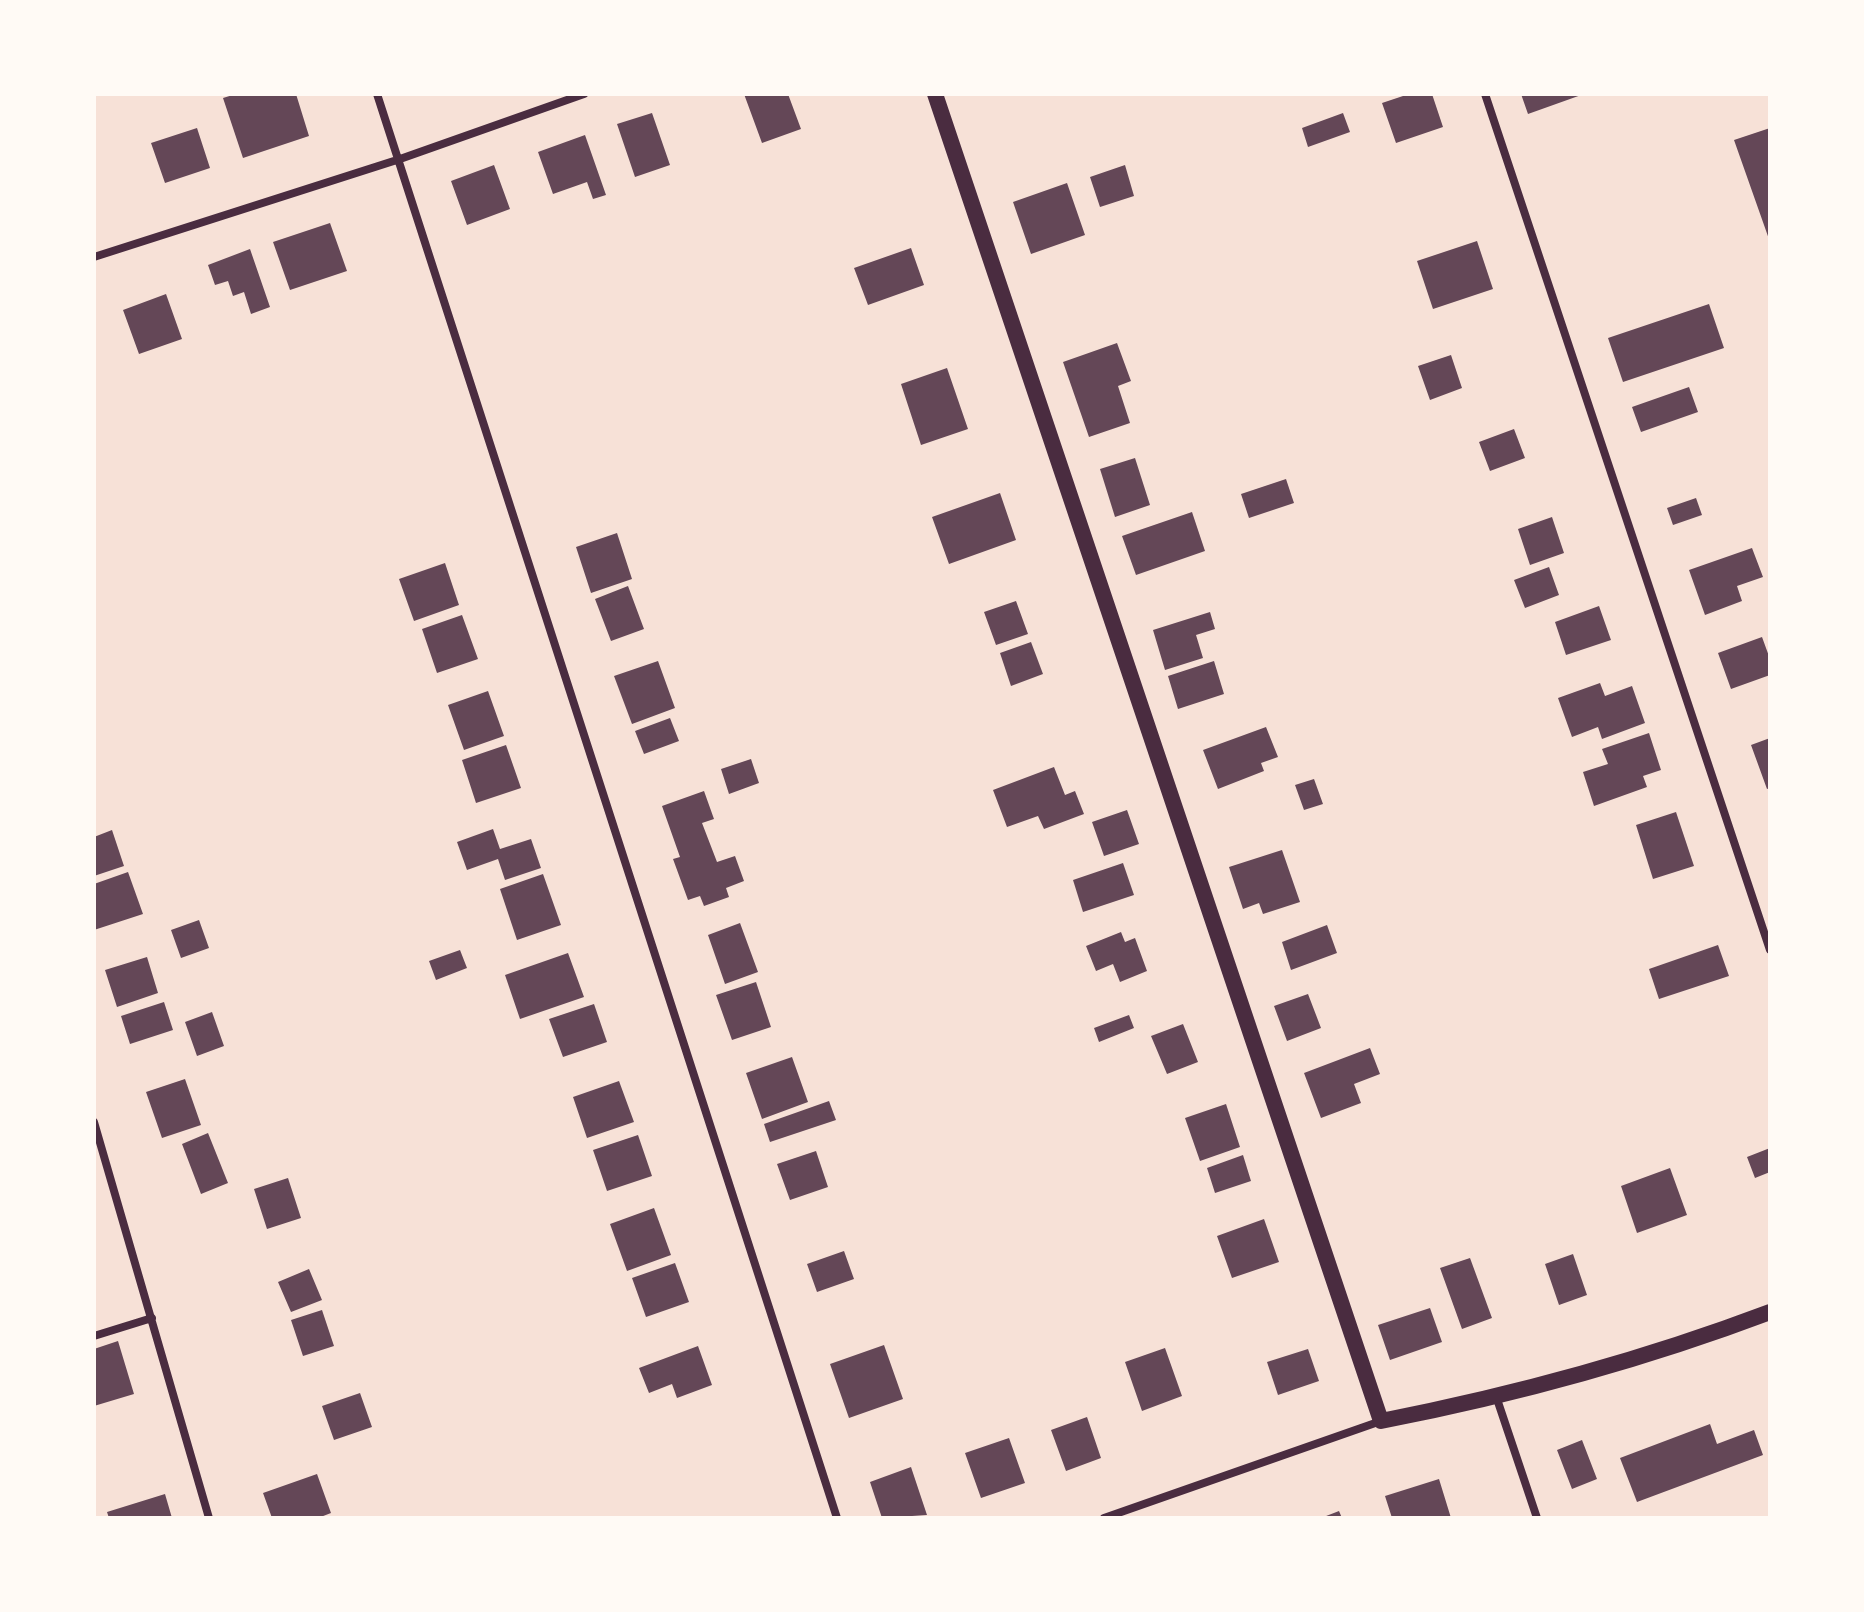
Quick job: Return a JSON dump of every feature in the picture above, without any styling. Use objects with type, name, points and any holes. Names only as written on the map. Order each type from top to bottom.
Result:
[{"type":"main road","points":[[935,94],[1381,1421],[1497,1399],[1676,1347],[1770,1312]]},
{"type":"street","points":[[377,94],[837,1518]]},
{"type":"street","points":[[94,257],[400,159],[584,94]]},
{"type":"street","points":[[1485,94],[1770,950]]},
{"type":"street","points":[[94,1122],[209,1518]]},
{"type":"street","points":[[94,1336],[152,1318]]},
{"type":"street","points":[[1497,1399],[1537,1518]]},
{"type":"street","points":[[1104,1518],[1381,1421]]},
{"type":"building","points":[[236,94],[296,94],[309,136],[243,158],[223,98]]},
{"type":"building","points":[[744,94],[788,94],[801,129],[762,143]]},
{"type":"building","points":[[1409,94],[1432,94],[1443,127],[1396,143],[1382,103]]},
{"type":"building","points":[[1521,94],[1584,94],[1528,114]]},
{"type":"building","points":[[652,113],[670,165],[635,177],[617,124]]},
{"type":"building","points":[[1343,113],[1350,132],[1308,147],[1302,128]]},
{"type":"building","points":[[197,128],[210,168],[165,183],[151,143]]},
{"type":"building","points":[[1770,128],[1770,242],[1734,140]]},
{"type":"building","points":[[585,135],[606,195],[593,199],[587,182],[553,194],[538,152]]},
{"type":"building","points":[[494,165],[510,209],[467,225],[451,181]]},
{"type":"building","points":[[1125,165],[1134,196],[1100,207],[1090,177]]},
{"type":"building","points":[[1067,183],[1085,235],[1031,254],[1013,202]]},
{"type":"building","points":[[330,223],[347,271],[290,290],[273,242]]},
{"type":"building","points":[[1477,241],[1493,289],[1433,309],[1417,261]]},
{"type":"building","points":[[911,248],[924,285],[868,305],[854,268]]},
{"type":"building","points":[[250,249],[270,307],[251,314],[244,292],[233,296],[228,281],[215,285],[208,265]]},
{"type":"building","points":[[166,294],[182,339],[139,354],[123,310]]},
{"type":"building","points":[[1709,304],[1724,348],[1623,382],[1608,338]]},
{"type":"building","points":[[1117,343],[1131,381],[1118,386],[1130,423],[1089,437],[1063,362]]},
{"type":"building","points":[[1451,355],[1462,388],[1430,400],[1418,366]]},
{"type":"building","points":[[947,368],[968,429],[921,445],[901,384]]},
{"type":"building","points":[[1689,387],[1698,412],[1641,432],[1632,407]]},
{"type":"building","points":[[1514,429],[1525,458],[1490,471],[1479,442]]},
{"type":"building","points":[[1135,458],[1150,505],[1115,517],[1100,469]]},
{"type":"building","points":[[1286,479],[1294,503],[1249,518],[1241,494]]},
{"type":"building","points":[[1000,493],[1016,540],[949,564],[932,517]]},
{"type":"building","points":[[1696,498],[1702,515],[1673,525],[1667,508]]},
{"type":"building","points":[[1192,512],[1205,551],[1136,575],[1122,536]]},
{"type":"building","points":[[1552,517],[1564,553],[1530,565],[1518,529]]},
{"type":"building","points":[[617,533],[632,579],[591,593],[576,547]]},
{"type":"building","points":[[1752,548],[1763,577],[1737,586],[1742,601],[1705,615],[1689,570]]},
{"type":"building","points":[[445,563],[459,605],[414,621],[399,579]]},
{"type":"building","points":[[1549,567],[1559,595],[1525,608],[1514,580]]},
{"type":"building","points":[[628,586],[644,629],[611,641],[595,599]]},
{"type":"building","points":[[1016,601],[1028,634],[996,645],[984,612]]},
{"type":"building","points":[[1599,606],[1611,640],[1566,655],[1555,622]]},
{"type":"building","points":[[1210,612],[1215,629],[1196,635],[1203,658],[1165,670],[1153,630]]},
{"type":"building","points":[[462,615],[478,659],[437,673],[422,629]]},
{"type":"building","points":[[1762,637],[1770,659],[1770,675],[1731,689],[1718,653]]},
{"type":"building","points":[[1031,642],[1043,674],[1011,686],[1000,653]]},
{"type":"building","points":[[658,661],[675,708],[632,724],[614,676]]},
{"type":"building","points":[[1214,661],[1224,694],[1178,709],[1168,676]]},
{"type":"building","points":[[1600,683],[1605,696],[1632,686],[1645,723],[1602,739],[1598,727],[1572,737],[1558,698]]},
{"type":"building","points":[[488,691],[504,736],[464,750],[448,705]]},
{"type":"building","points":[[670,718],[679,741],[644,754],[635,731]]},
{"type":"building","points":[[1266,727],[1278,757],[1261,763],[1264,771],[1218,789],[1203,750]]},
{"type":"building","points":[[1649,733],[1661,770],[1643,776],[1647,787],[1594,806],[1583,772],[1608,764],[1602,749]]},
{"type":"building","points":[[1770,738],[1770,788],[1767,789],[1751,745]]},
{"type":"building","points":[[506,745],[521,788],[476,803],[462,760]]},
{"type":"building","points":[[751,759],[759,783],[729,794],[721,769]]},
{"type":"building","points":[[1054,767],[1065,795],[1075,791],[1084,814],[1044,829],[1038,816],[1007,827],[993,790]]},
{"type":"building","points":[[1314,779],[1323,804],[1304,810],[1295,785]]},
{"type":"building","points":[[704,791],[714,819],[702,823],[717,862],[735,856],[744,881],[726,888],[729,897],[704,906],[700,896],[688,900],[673,859],[680,857],[662,806]]},
{"type":"building","points":[[1127,810],[1139,844],[1104,856],[1092,822]]},
{"type":"building","points":[[1676,812],[1694,866],[1653,879],[1636,825]]},
{"type":"building","points":[[493,829],[500,849],[531,839],[541,868],[505,880],[498,859],[467,870],[457,842]]},
{"type":"building","points":[[112,830],[124,866],[94,876],[94,837]]},
{"type":"building","points":[[1282,850],[1300,902],[1263,914],[1259,903],[1243,909],[1229,867]]},
{"type":"building","points":[[1123,863],[1134,895],[1083,912],[1073,880]]},
{"type":"building","points":[[128,872],[143,914],[94,930],[94,884]]},
{"type":"building","points":[[543,874],[561,925],[517,940],[500,889]]},
{"type":"building","points":[[199,920],[209,948],[181,958],[171,930]]},
{"type":"building","points":[[740,923],[758,972],[725,984],[708,935]]},
{"type":"building","points":[[1327,925],[1337,953],[1291,970],[1282,942]]},
{"type":"building","points":[[1121,932],[1125,942],[1135,938],[1147,971],[1120,982],[1113,964],[1096,971],[1086,946]]},
{"type":"building","points":[[1718,945],[1729,976],[1659,999],[1649,969]]},
{"type":"building","points":[[460,950],[467,968],[436,980],[429,961]]},
{"type":"building","points":[[568,953],[584,997],[520,1019],[505,975]]},
{"type":"building","points":[[147,957],[158,993],[117,1007],[105,970]]},
{"type":"building","points":[[756,982],[771,1027],[732,1040],[716,995]]},
{"type":"building","points":[[1308,994],[1321,1028],[1287,1041],[1274,1006]]},
{"type":"building","points":[[164,1002],[173,1030],[130,1044],[121,1016]]},
{"type":"building","points":[[594,1004],[607,1042],[563,1057],[549,1019]]},
{"type":"building","points":[[212,1012],[224,1046],[197,1056],[185,1022]]},
{"type":"building","points":[[1129,1015],[1134,1028],[1099,1042],[1094,1028]]},
{"type":"building","points":[[1183,1024],[1198,1062],[1167,1074],[1151,1036]]},
{"type":"building","points":[[1370,1048],[1380,1074],[1354,1084],[1361,1103],[1321,1118],[1304,1073]]},
{"type":"building","points":[[792,1057],[808,1102],[762,1119],[746,1073]]},
{"type":"building","points":[[185,1079],[201,1125],[162,1138],[146,1092]]},
{"type":"building","points":[[619,1081],[634,1122],[587,1138],[573,1097]]},
{"type":"building","points":[[829,1101],[836,1120],[770,1142],[764,1124]]},
{"type":"building","points":[[1226,1104],[1240,1147],[1200,1161],[1185,1118]]},
{"type":"building","points":[[208,1133],[228,1183],[201,1194],[182,1144]]},
{"type":"building","points":[[638,1135],[652,1176],[607,1191],[593,1150]]},
{"type":"building","points":[[1770,1148],[1770,1172],[1755,1178],[1747,1157]]},
{"type":"building","points":[[816,1151],[828,1187],[790,1200],[777,1164]]},
{"type":"building","points":[[1243,1155],[1251,1181],[1215,1193],[1207,1168]]},
{"type":"building","points":[[1670,1168],[1687,1215],[1637,1233],[1621,1186]]},
{"type":"building","points":[[288,1178],[301,1218],[267,1229],[254,1189]]},
{"type":"building","points":[[654,1208],[671,1255],[627,1271],[610,1224]]},
{"type":"building","points":[[1264,1219],[1279,1262],[1232,1278],[1217,1236]]},
{"type":"building","points":[[844,1251],[854,1279],[817,1292],[807,1264]]},
{"type":"building","points":[[1573,1254],[1587,1295],[1559,1305],[1545,1264]]},
{"type":"building","points":[[1470,1258],[1492,1318],[1462,1329],[1440,1268]]},
{"type":"building","points":[[675,1263],[689,1302],[646,1317],[632,1278]]},
{"type":"building","points":[[309,1269],[322,1300],[291,1312],[278,1282]]},
{"type":"building","points":[[1430,1308],[1442,1342],[1390,1360],[1378,1325]]},
{"type":"building","points":[[322,1310],[334,1346],[303,1356],[291,1320]]},
{"type":"building","points":[[118,1341],[134,1394],[94,1406],[94,1349]]},
{"type":"building","points":[[884,1345],[903,1399],[849,1418],[830,1364]]},
{"type":"building","points":[[698,1346],[712,1385],[677,1398],[672,1384],[649,1393],[639,1368]]},
{"type":"building","points":[[1165,1348],[1182,1396],[1142,1411],[1125,1362]]},
{"type":"building","points":[[1308,1349],[1319,1381],[1278,1395],[1267,1362]]},
{"type":"building","points":[[360,1393],[372,1427],[334,1440],[322,1406]]},
{"type":"building","points":[[1087,1417],[1101,1458],[1066,1471],[1051,1430]]},
{"type":"building","points":[[1710,1424],[1717,1444],[1754,1430],[1763,1455],[1637,1502],[1620,1458]]},
{"type":"building","points":[[1009,1438],[1025,1483],[981,1498],[965,1453]]},
{"type":"building","points":[[1582,1440],[1597,1479],[1572,1489],[1557,1450]]},
{"type":"building","points":[[911,1467],[927,1515],[882,1518],[870,1482]]},
{"type":"building","points":[[317,1474],[331,1513],[318,1518],[272,1518],[263,1493]]},
{"type":"building","points":[[1439,1479],[1451,1518],[1392,1518],[1385,1496]]},
{"type":"building","points":[[165,1494],[172,1518],[109,1518],[107,1512]]},
{"type":"building","points":[[1339,1511],[1342,1518],[1321,1518]]}]
